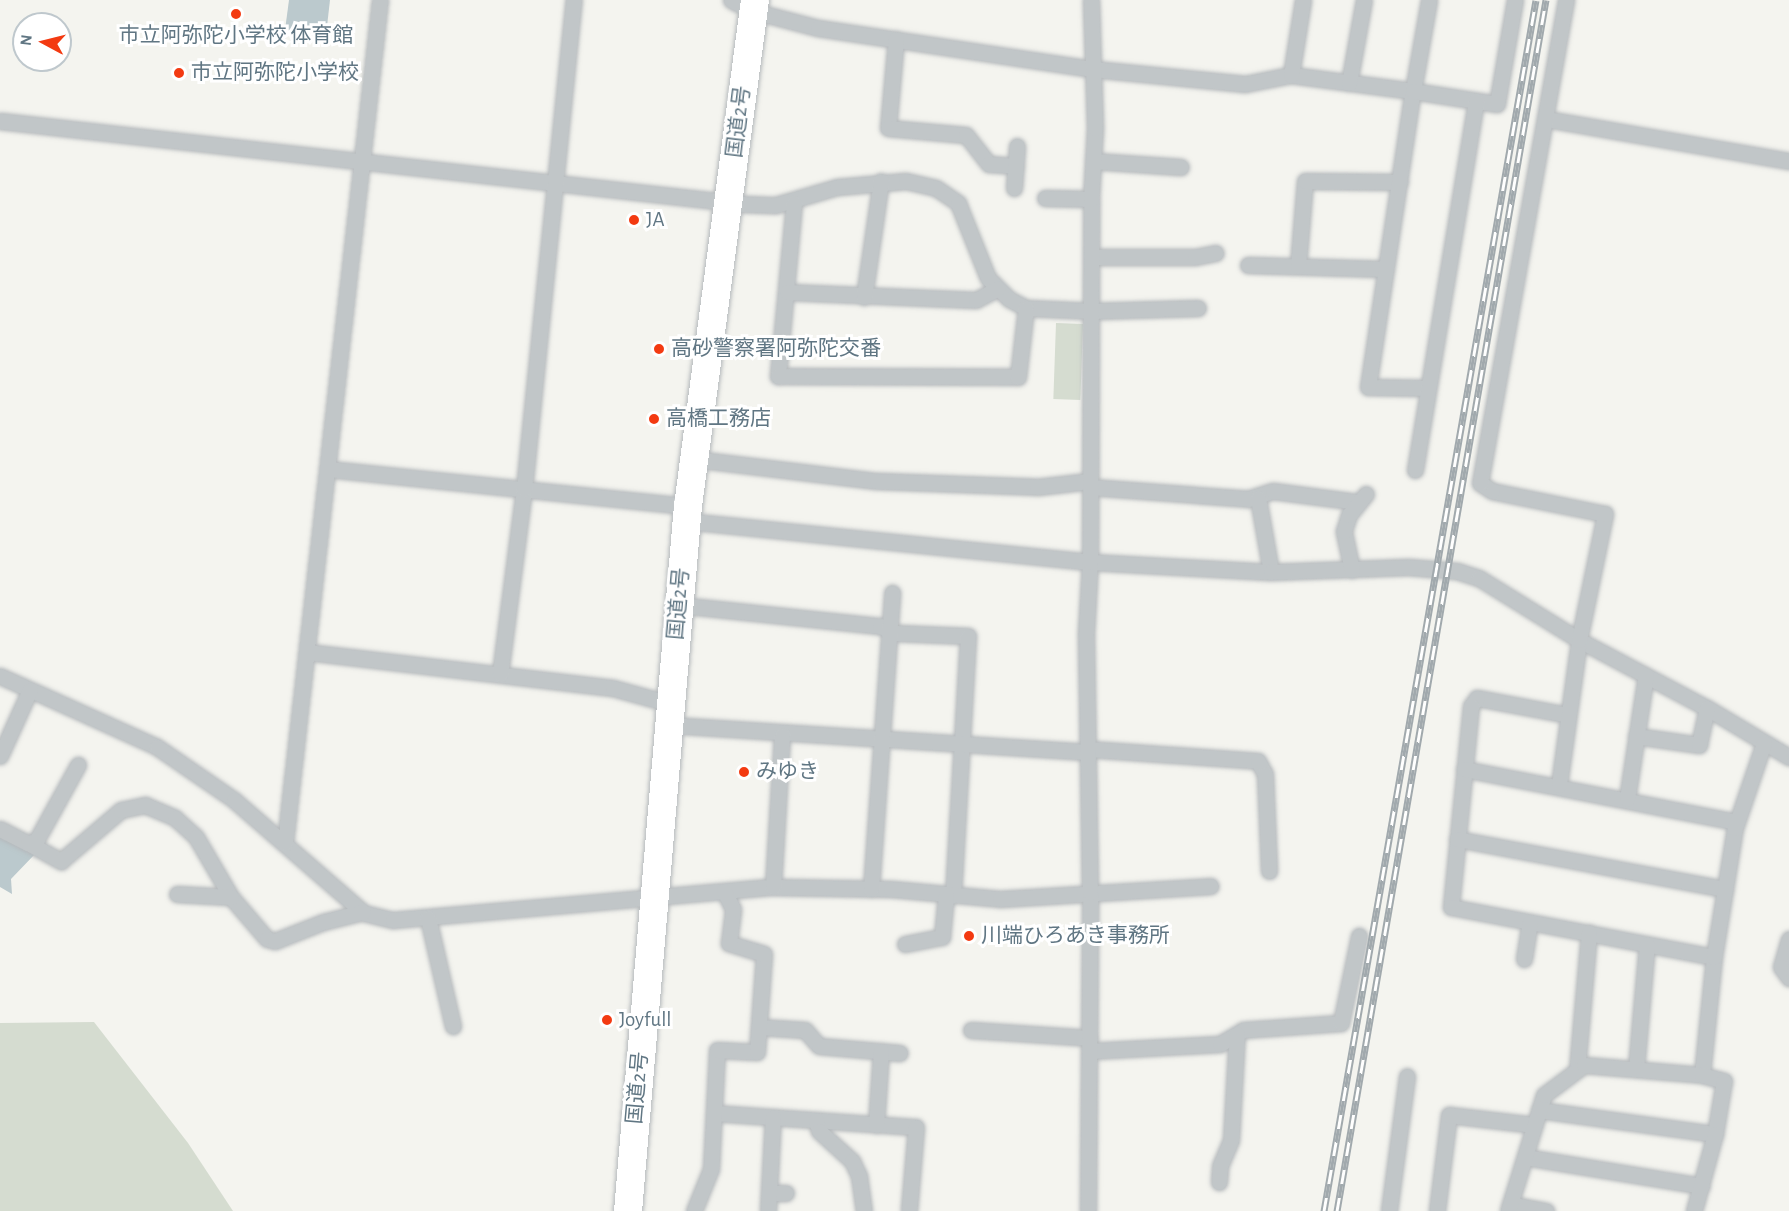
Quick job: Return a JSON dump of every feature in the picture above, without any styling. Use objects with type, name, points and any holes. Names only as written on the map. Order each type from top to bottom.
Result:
[{"type":"highway","name":"国道2号","points":[[628,1211],[687,514],[729,202],[746,4]]},
{"type":"street","points":[[285,843],[380,0]]},
{"type":"street","points":[[500,674],[524,489],[574,0]]},
{"type":"street","points":[[1088,1211],[1090,892],[1086,633],[1090,562],[1092,312],[1091,0]]},
{"type":"street","points":[[1291,75],[1303,0]]},
{"type":"street","points":[[1349,83],[1364,0]]},
{"type":"street","points":[[1428,388],[1368,387],[1429,0]]},
{"type":"street","points":[[746,4],[818,28],[1093,69],[1245,84],[1291,75],[1497,104],[1515,0]]},
{"type":"street","points":[[1559,786],[1579,640],[1605,514],[1492,491],[1480,483],[1566,0]]},
{"type":"street","points":[[896,39],[888,128],[966,135],[989,164],[1016,166]]},
{"type":"street","points":[[1415,470],[1476,101]]},
{"type":"street","points":[[1546,118],[1789,161]]},
{"type":"street","points":[[0,121],[729,202],[794,202],[837,187],[881,181],[906,181],[936,188],[958,203],[988,278],[997,288],[1026,308],[1092,312],[1198,308]]},
{"type":"street","points":[[1014,188],[1017,146]]},
{"type":"street","points":[[1093,161],[1180,167]]},
{"type":"street","points":[[864,297],[881,181]]},
{"type":"street","points":[[1298,266],[1305,181],[1400,182]]},
{"type":"street","points":[[1045,198],[1091,199]]},
{"type":"street","points":[[794,202],[778,376],[1018,377],[1026,308]]},
{"type":"street","points":[[1091,257],[1195,257],[1216,253]]},
{"type":"street","points":[[1248,265],[1386,269]]},
{"type":"street","points":[[787,292],[976,300],[997,288]]},
{"type":"street","points":[[694,459],[877,481],[1037,487],[1090,484],[1258,498],[1273,491],[1362,498],[1344,531],[1352,570]]},
{"type":"street","points":[[328,469],[524,489],[687,514],[1090,562],[1271,572],[1408,567],[1457,571],[1479,578],[1579,640],[1707,708],[1789,757]]},
{"type":"street","points":[[1258,498],[1271,572]]},
{"type":"street","points":[[871,889],[892,593]]},
{"type":"street","points":[[680,605],[889,630],[968,636],[950,895],[942,937],[905,944]]},
{"type":"street","points":[[307,652],[613,688],[670,715],[782,735],[1258,761],[1265,774],[1269,871]]},
{"type":"street","points":[[1627,799],[1646,675]]},
{"type":"street","points":[[0,676],[158,747],[234,800],[363,912],[393,920],[772,887],[871,889],[1000,899],[1211,886]]},
{"type":"street","points":[[0,756],[30,690]]},
{"type":"street","points":[[1569,715],[1477,698],[1471,706],[1450,907],[1714,957]]},
{"type":"street","points":[[1636,736],[1699,745],[1707,708]]},
{"type":"street","points":[[772,887],[782,735]]},
{"type":"street","points":[[1702,1075],[1714,957],[1737,822],[1764,743]]},
{"type":"street","points":[[28,843],[36,841],[78,765]]},
{"type":"street","points":[[1464,769],[1737,822]]},
{"type":"street","points":[[0,829],[61,861],[120,810],[132,805],[159,808],[196,837],[231,897],[267,939],[275,941],[323,922],[363,912]]},
{"type":"street","points":[[1457,839],[1725,889]]},
{"type":"street","points":[[694,1211],[711,1169],[717,1050],[757,1052],[764,954],[729,943],[733,909],[724,891]]},
{"type":"street","points":[[177,894],[231,897]]},
{"type":"street","points":[[428,918],[453,1026]]},
{"type":"street","points":[[1524,959],[1530,922]]},
{"type":"street","points":[[1577,1070],[1589,933]]},
{"type":"street","points":[[971,1030],[1090,1045],[1220,1044],[1243,1030],[1341,1023],[1359,936]]},
{"type":"street","points":[[1789,939],[1781,967],[1789,978]]},
{"type":"street","points":[[1636,1069],[1647,944]]},
{"type":"street","points":[[759,1027],[805,1030],[819,1046],[900,1053]]},
{"type":"street","points":[[1220,1182],[1220,1166],[1231,1140],[1237,1034]]},
{"type":"street","points":[[876,1125],[881,1051]]},
{"type":"street","points":[[1546,1211],[1509,1208],[1544,1095],[1584,1065],[1702,1075],[1724,1081],[1715,1134],[1694,1211]]},
{"type":"street","points":[[1389,1211],[1407,1076]]},
{"type":"street","points":[[1539,1110],[1715,1134]]},
{"type":"street","points":[[714,1113],[916,1128],[909,1211]]},
{"type":"street","points":[[1437,1211],[1449,1115],[1534,1125]]},
{"type":"street","points":[[768,1211],[773,1117]]},
{"type":"street","points":[[816,1120],[819,1131],[852,1161],[859,1176],[864,1211]]},
{"type":"street","points":[[1526,1157],[1702,1186]]},
{"type":"street","points":[[769,1193],[786,1193]]},
{"type":"shaded area","name":"市立阿弥陀小学校","points":[[289,0],[330,0],[326,35],[285,30]]},
{"type":"shaded area","points":[[1056,323],[1083,324],[1080,400],[1053,399]]},
{"type":"shaded area","points":[[0,835],[35,854],[11,879],[12,894],[0,887]]},
{"type":"shaded area","points":[[94,1022],[188,1143],[233,1211],[0,1211],[0,1023]]},
{"type":"railway","points":[[1324,1211],[1536,0]]},
{"type":"railway","points":[[1337,1211],[1546,0]]},
{"type":"place","name":"市立阿弥陀小学校 体育館","points":[[236,14]]},
{"type":"place","name":"市立阿弥陀小学校","points":[[179,73]]},
{"type":"place","name":"JA","points":[[634,220]]},
{"type":"place","name":"高砂警察署阿弥陀交番","points":[[659,349]]},
{"type":"place","name":"高橋工務店","points":[[654,419]]},
{"type":"place","name":"みゆき","points":[[744,772]]},
{"type":"place","name":"川端ひろあき事務所","points":[[969,936]]},
{"type":"place","name":"Joyfull","points":[[607,1020]]}]
